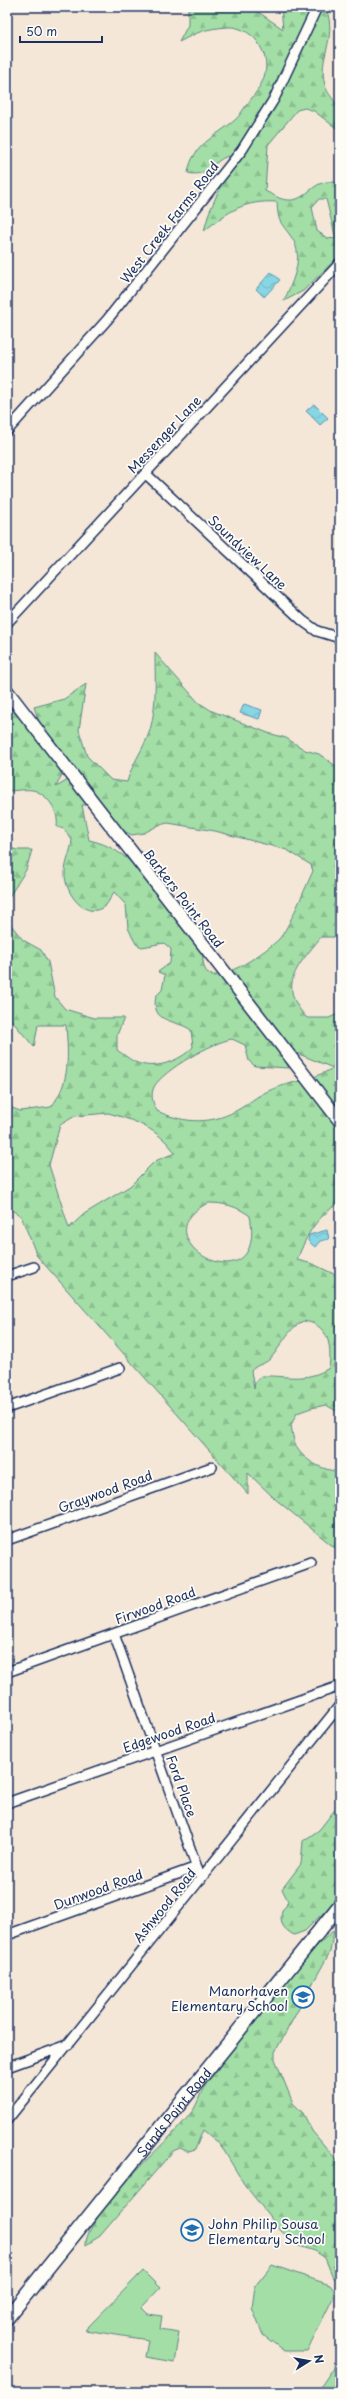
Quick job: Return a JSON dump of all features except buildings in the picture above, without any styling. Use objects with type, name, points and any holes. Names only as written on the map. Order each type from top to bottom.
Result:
[{"type":"main road","name":"Sands Point Road","points":[[7,2318],[340,1905]]},
{"type":"street","name":"West Creek Farms Road","points":[[7,431],[108,320],[242,150],[274,99],[317,7]]},
{"type":"street","name":"Messenger Lane","points":[[7,623],[340,263]]},
{"type":"street","name":"Soundview Lane","points":[[146,474],[303,621],[317,631],[340,638]]},
{"type":"street","name":"Barkers Point Road","points":[[7,691],[340,1121]]},
{"type":"street","points":[[7,1276],[34,1266]]},
{"type":"street","points":[[7,1408],[120,1368]]},
{"type":"street","name":"Graywood Road","points":[[7,1540],[212,1467]]},
{"type":"street","name":"Firwood Road","points":[[7,1672],[311,1563]]},
{"type":"street","name":"Ford Place","points":[[114,1634],[201,1879]]},
{"type":"street","name":"Edgewood Road","points":[[7,1803],[340,1686]]},
{"type":"street","name":"Ashwood Road","points":[[7,2120],[340,1705]]},
{"type":"street","name":"Dunwood Road","points":[[7,1935],[197,1867]]},
{"type":"street","points":[[7,2067],[68,2045]]},
{"type":"green space","points":[[188,7],[251,7],[283,29],[281,7],[336,7],[326,8],[330,30],[323,66],[323,75],[326,88],[340,111],[340,131],[314,111],[305,108],[297,110],[268,145],[265,191],[276,197],[288,200],[301,197],[317,185],[323,183],[331,182],[340,184],[340,255],[303,291],[284,301],[296,270],[297,254],[296,246],[292,238],[279,219],[277,202],[255,203],[238,208],[221,218],[204,231],[209,213],[222,183],[228,156],[205,171],[195,174],[188,173],[190,163],[199,148],[237,118],[254,96],[265,74],[265,58],[257,41],[251,35],[240,29],[232,27],[202,31],[179,42],[188,25]],"holes":[[[319,199],[326,199],[336,239],[327,238],[317,231],[312,207]]]},
{"type":"green space","points":[[155,653],[198,702],[212,711],[268,733],[286,738],[305,750],[319,754],[340,769],[340,940],[333,937],[321,937],[298,967],[292,986],[293,996],[307,1018],[329,1018],[340,1013],[340,1202],[318,1220],[309,1234],[297,1260],[313,1264],[340,1277],[340,1413],[326,1405],[311,1408],[297,1413],[291,1425],[295,1444],[302,1455],[320,1467],[340,1471],[340,1552],[274,1498],[248,1473],[248,1494],[37,1256],[21,1216],[7,1207],[7,1106],[20,1111],[51,1107],[62,1088],[67,1068],[66,1025],[38,1025],[34,1047],[7,1015],[7,900],[8,921],[23,940],[41,950],[48,962],[55,997],[65,1009],[94,1018],[124,1018],[117,1035],[117,1050],[133,1061],[142,1065],[158,1065],[166,1063],[181,1057],[193,1047],[191,1030],[160,1016],[155,1005],[156,996],[162,990],[165,975],[158,972],[170,963],[171,949],[164,943],[142,947],[136,944],[128,928],[126,905],[114,892],[106,905],[98,910],[84,908],[78,903],[68,889],[65,873],[72,840],[64,829],[57,827],[57,816],[49,801],[41,794],[33,790],[7,791],[7,706],[32,728],[42,730],[34,707],[64,699],[86,684],[79,730],[87,756],[111,780],[127,782],[150,730],[152,721],[155,692]],"holes":[[[65,768],[68,780],[56,787]],[[82,805],[96,805],[123,831],[132,835],[144,833],[159,825],[168,823],[215,831],[287,850],[311,865],[313,871],[292,917],[279,939],[245,964],[223,974],[214,975],[206,971],[201,951],[139,870],[116,851],[104,844],[89,840]],[[232,1039],[245,1045],[249,1061],[255,1066],[289,1068],[277,1045],[333,1068],[316,1076],[273,1089],[231,1114],[210,1120],[189,1120],[157,1111],[153,1102],[152,1093],[159,1080],[178,1065],[213,1045]],[[108,1113],[136,1122],[154,1132],[169,1145],[175,1153],[155,1161],[130,1186],[84,1214],[69,1228],[49,1165],[60,1125],[75,1116]],[[208,1203],[230,1206],[250,1216],[250,1244],[241,1259],[225,1263],[208,1259],[194,1248],[186,1234],[189,1218]],[[303,1321],[312,1323],[323,1331],[329,1344],[329,1368],[320,1373],[304,1377],[262,1376],[255,1382],[254,1389],[251,1371],[255,1367],[270,1359],[293,1328]]]},
{"type":"green space","points":[[7,847],[17,850],[32,850],[26,870],[7,900]]},
{"type":"green space","points":[[340,1803],[340,1891],[330,1906],[305,1931],[294,1935],[285,1928],[281,1919],[282,1910],[288,1901],[282,1889],[301,1864],[303,1841],[319,1830]]},
{"type":"green space","name":"Manorhaven Elementary School","points":[[334,1930],[330,1952],[275,2052],[275,2059],[293,2103],[303,2113],[312,2131],[340,2164],[340,2286],[332,2275],[325,2258],[315,2251],[299,2246],[281,2231],[244,2184],[220,2144],[203,2130],[195,2150],[189,2152],[180,2148],[173,2151],[100,2236],[86,2245],[90,2230],[109,2202],[136,2171],[187,2118],[194,2109],[204,2087],[225,2058],[287,1980],[305,1959]]},
{"type":"green space","points":[[272,2265],[330,2285],[334,2290],[333,2298],[307,2351],[284,2351],[263,2335],[252,2308],[255,2286]]},
{"type":"green space","points":[[143,2271],[160,2288],[141,2308],[147,2314],[162,2316],[160,2329],[179,2332],[174,2362],[145,2357],[148,2340],[85,2330]]},
{"type":"green space","points":[[340,2334],[340,2392],[317,2392],[334,2367]]},
{"type":"water","points":[[271,272],[280,280],[264,297],[256,289]]},
{"type":"water","points":[[314,404],[328,418],[320,425],[306,411]]},
{"type":"water","points":[[244,704],[262,710],[259,719],[240,713]]},
{"type":"water","points":[[327,1230],[329,1239],[320,1241],[315,1247],[308,1241],[309,1235]]},
{"type":"place","name":"Manorhaven Elementary School","points":[[303,1997]]},
{"type":"place","name":"John Philip Sousa Elementary School","points":[[192,2230]]}]
